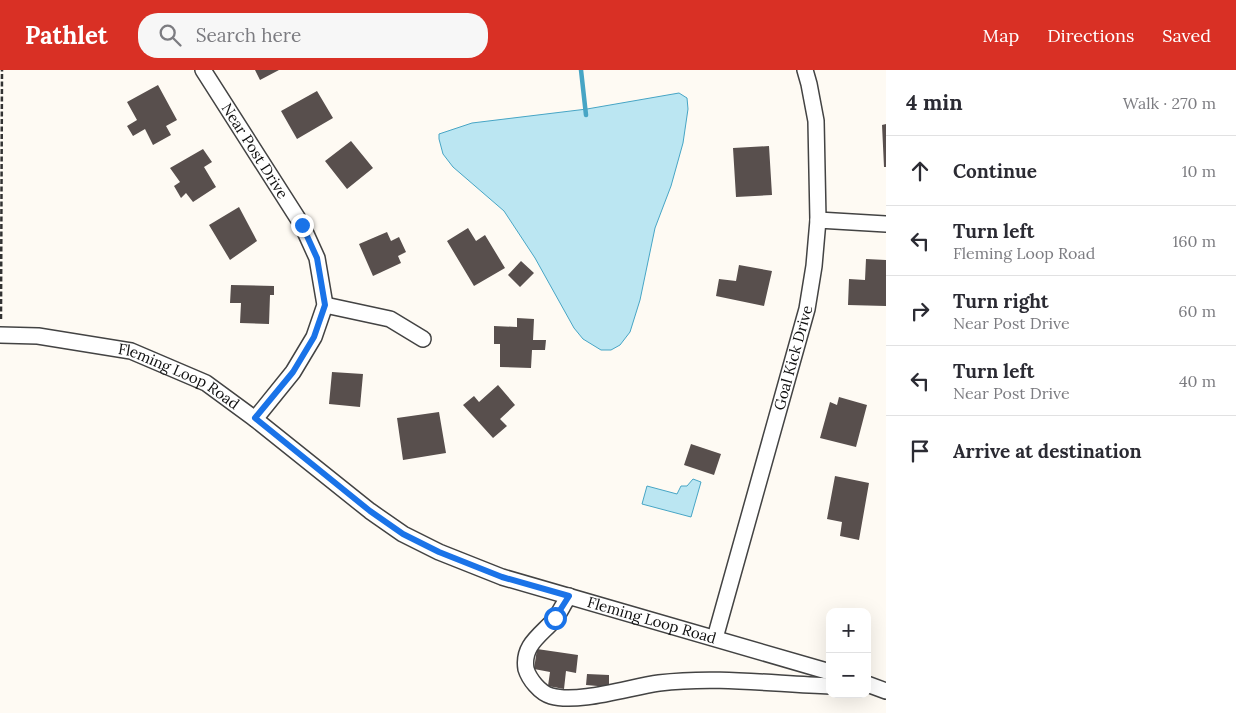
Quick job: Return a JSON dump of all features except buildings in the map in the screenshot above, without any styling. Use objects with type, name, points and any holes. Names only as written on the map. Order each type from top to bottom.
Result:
[{"type":"street","name":"Near Post Drive","points":[[203,70],[302,225],[317,258],[325,305],[314,337],[293,372],[255,418]]},
{"type":"street","name":"Goal Kick Drive","points":[[715,638],[807,310],[814,266],[818,220],[816,121],[805,70]]},
{"type":"street","points":[[818,220],[886,224]]},
{"type":"street","points":[[325,305],[390,319],[423,339]]},
{"type":"street","name":"Fleming Loop Road","points":[[0,336],[38,336],[131,351],[206,383],[255,418],[370,511],[403,534],[439,552],[502,577],[826,671]]},
{"type":"street","points":[[569,596],[555,618],[530,643],[526,656],[527,670],[536,686],[550,696],[574,698],[660,683],[705,680],[762,681],[826,686]]},
{"type":"path","points":[[1,319],[2,70]]},
{"type":"water","points":[[679,93],[687,98],[688,109],[683,143],[671,186],[655,228],[640,300],[630,332],[620,345],[611,350],[601,350],[583,339],[574,328],[535,258],[504,211],[453,167],[443,154],[439,134],[472,123],[587,109]]},
{"type":"water","points":[[693,479],[701,482],[691,517],[642,504],[647,486],[677,494],[681,486],[687,486]]},
{"type":"waterway","points":[[581,70],[586,115]]},
{"type":"route","points":[[302,225],[317,258],[325,305],[314,337],[293,372],[255,418],[370,511],[403,534],[439,552],[502,577],[569,596],[555,618]]}]
